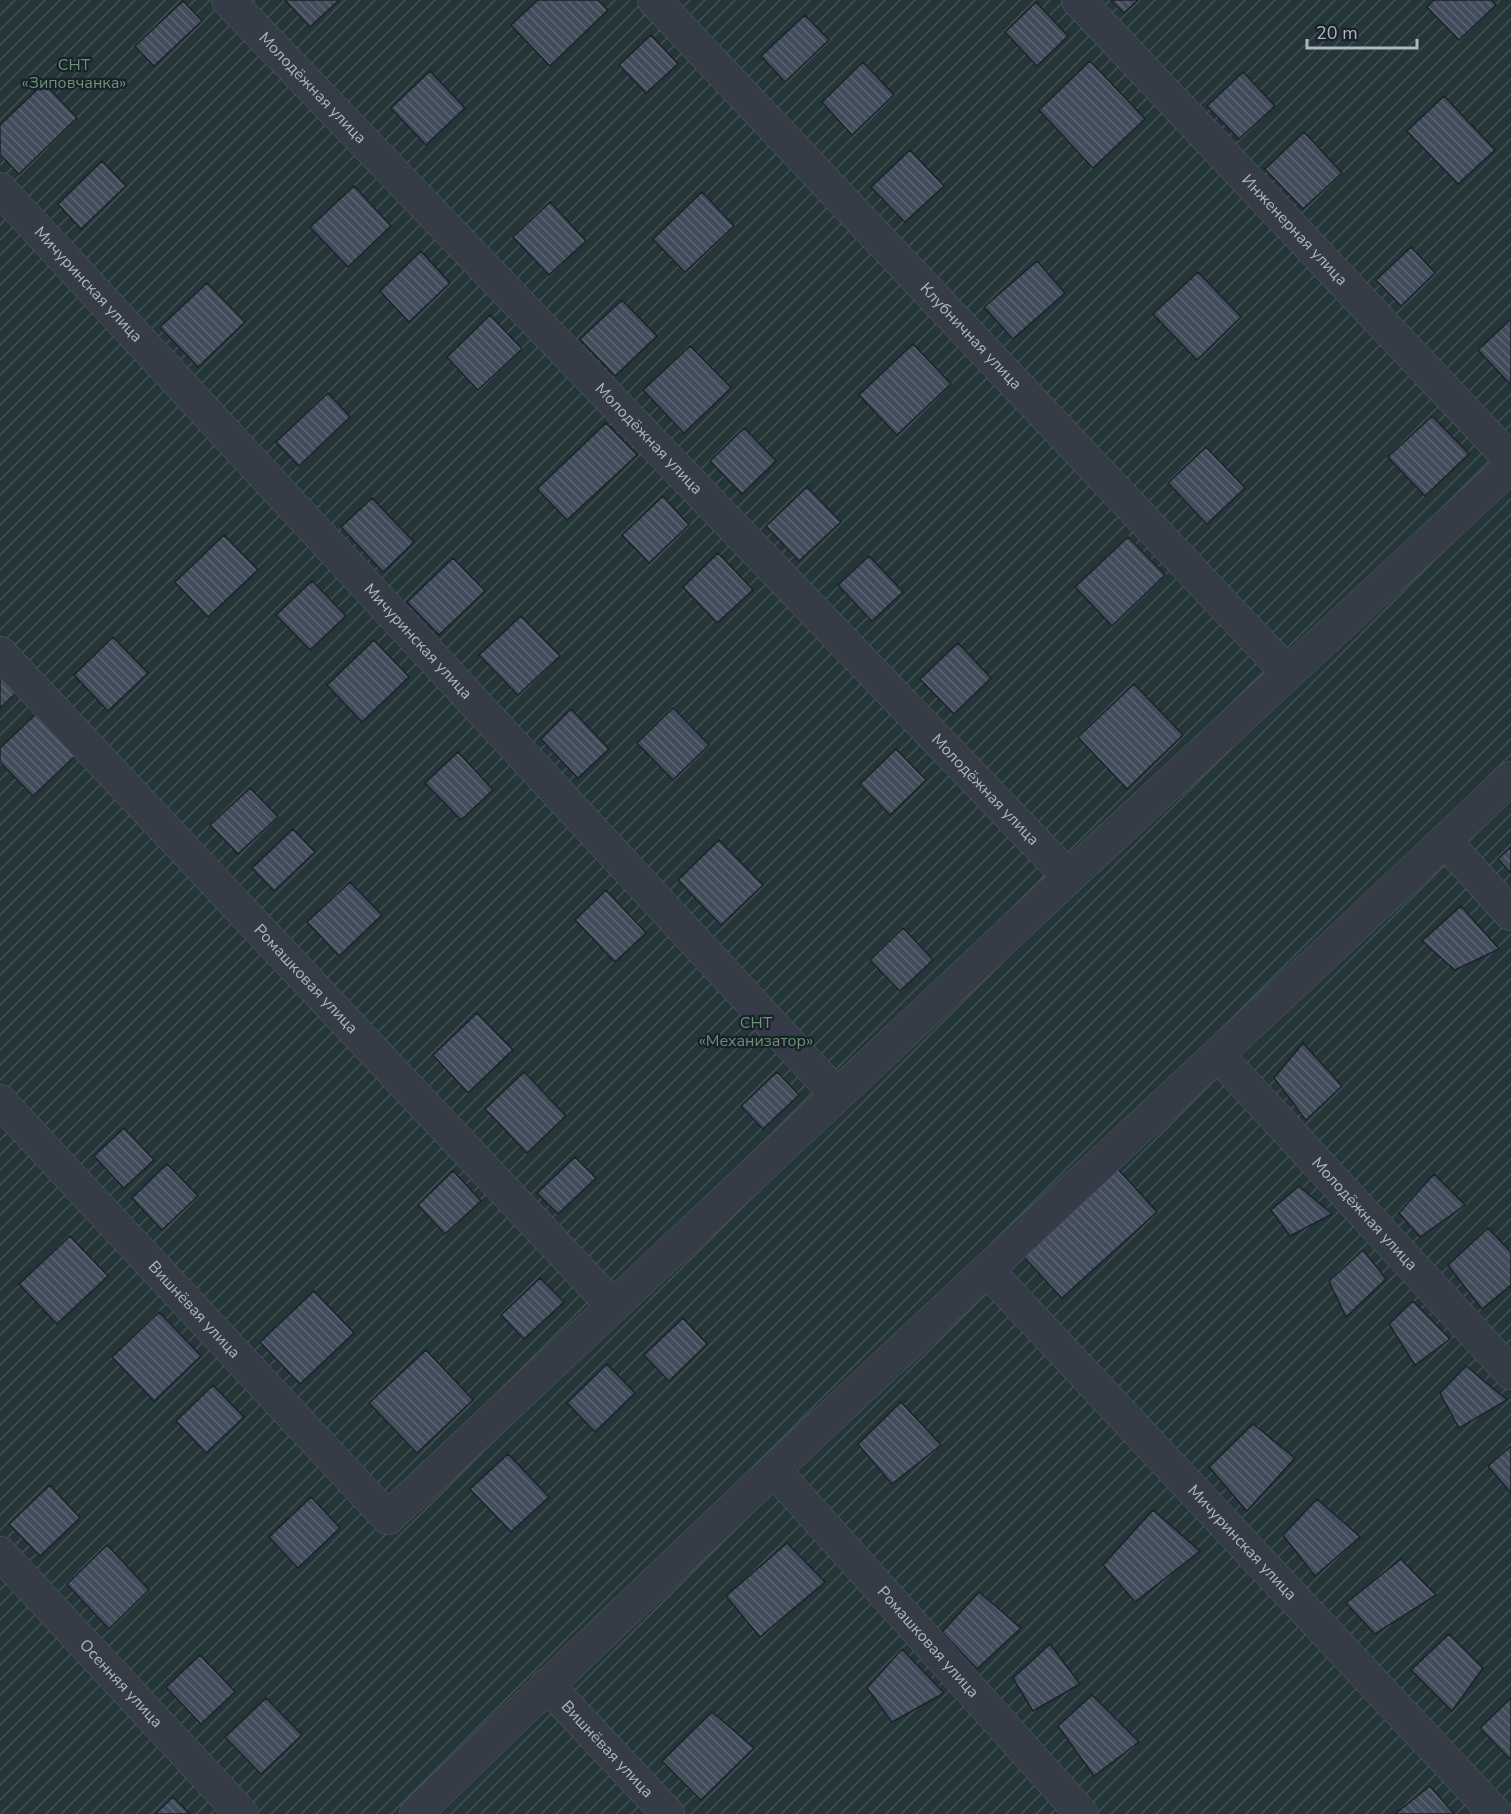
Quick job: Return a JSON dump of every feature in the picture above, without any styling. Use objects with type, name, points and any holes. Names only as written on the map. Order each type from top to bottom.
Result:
[{"type":"street","name":"Молодёжная улица","points":[[228,0],[1069,877]]},
{"type":"street","name":"Клубничная улица","points":[[654,0],[1288,673]]},
{"type":"street","name":"Инженерная улица","points":[[1078,0],[1511,460]]},
{"type":"street","name":"Мичуринская улица","points":[[0,189],[837,1095]]},
{"type":"street","points":[[612,1305],[1511,466]]},
{"type":"street","name":"Ромашковая улица","points":[[0,653],[612,1305]]},
{"type":"street","points":[[416,1814],[547,1685],[774,1470],[1511,778]]},
{"type":"street","points":[[1445,841],[1511,914]]},
{"type":"street","name":"Молодёжная улица","points":[[1218,1054],[1511,1373]]},
{"type":"street","name":"Вишнёвая улица","points":[[0,1101],[388,1518],[612,1305]]},
{"type":"street","name":"Мичуринская улица","points":[[988,1271],[1496,1814]]},
{"type":"street","name":"Ромашковая улица","points":[[774,1470],[1082,1814]]},
{"type":"street","name":"Осенняя улица","points":[[0,1553],[243,1814]]},
{"type":"street","name":"Вишнёвая улица","points":[[547,1685],[668,1814]]},
{"type":"green space","name":"СНТ «Механизатор»","points":[[0,0],[1511,0],[1511,1814],[0,1814]]},
{"type":"building","points":[[285,0],[339,0],[310,27]]},
{"type":"building","points":[[538,0],[598,0],[608,10],[550,66],[511,25]]},
{"type":"building","points":[[1111,0],[1138,0],[1124,13]]},
{"type":"building","points":[[1434,0],[1491,0],[1496,5],[1459,40],[1427,7]]},
{"type":"building","points":[[183,1],[202,21],[154,66],[135,46]]},
{"type":"building","points":[[1036,2],[1068,36],[1037,66],[1005,32]]},
{"type":"building","points":[[805,15],[829,40],[785,82],[761,56]]},
{"type":"building","points":[[651,35],[678,64],[646,93],[619,65]]},
{"type":"building","points":[[1090,61],[1145,119],[1093,168],[1039,110]]},
{"type":"building","points":[[863,62],[894,95],[852,135],[822,102]]},
{"type":"building","points":[[430,71],[465,108],[426,145],[391,108]]},
{"type":"building","points":[[1243,72],[1275,106],[1239,139],[1207,106]]},
{"type":"building","points":[[44,83],[77,118],[19,174],[0,154],[0,125]]},
{"type":"building","points":[[1444,96],[1495,150],[1458,184],[1407,131]]},
{"type":"building","points":[[1304,132],[1342,173],[1303,209],[1265,169]]},
{"type":"building","points":[[910,150],[944,186],[905,222],[871,187]]},
{"type":"building","points":[[102,161],[126,186],[81,229],[58,204]]},
{"type":"building","points":[[354,186],[391,226],[348,267],[310,227]]},
{"type":"building","points":[[702,192],[734,226],[685,272],[653,239]]},
{"type":"building","points":[[550,202],[586,241],[549,275],[513,237]]},
{"type":"building","points":[[1411,247],[1435,273],[1401,306],[1376,280]]},
{"type":"building","points":[[421,251],[450,283],[409,322],[380,291]]},
{"type":"building","points":[[1037,261],[1065,293],[1013,339],[984,307]]},
{"type":"building","points":[[1198,272],[1241,317],[1197,360],[1153,314]]},
{"type":"building","points":[[207,283],[245,322],[198,367],[160,327]]},
{"type":"building","points":[[622,300],[657,336],[615,376],[580,339]]},
{"type":"building","points":[[490,315],[522,349],[478,390],[447,357]]},
{"type":"building","points":[[1511,319],[1511,385],[1478,350]]},
{"type":"building","points":[[913,344],[951,384],[897,435],[859,395]]},
{"type":"building","points":[[690,346],[731,388],[684,433],[643,390]]},
{"type":"building","points":[[328,393],[350,417],[299,466],[276,442]]},
{"type":"building","points":[[1432,416],[1469,454],[1425,496],[1388,457]]},
{"type":"building","points":[[606,423],[637,455],[567,520],[537,489]]},
{"type":"building","points":[[744,428],[776,461],[742,494],[710,461]]},
{"type":"building","points":[[1206,447],[1245,488],[1207,524],[1168,483]]},
{"type":"building","points":[[807,487],[841,522],[799,561],[766,526]]},
{"type":"building","points":[[663,496],[689,525],[649,563],[622,535]]},
{"type":"building","points":[[372,498],[414,542],[383,572],[341,527]]},
{"type":"building","points":[[224,535],[258,570],[208,617],[175,582]]},
{"type":"building","points":[[1128,537],[1165,575],[1112,626],[1075,587]]},
{"type":"building","points":[[718,553],[753,590],[717,623],[683,587]]},
{"type":"building","points":[[869,556],[903,592],[872,621],[838,585]]},
{"type":"building","points":[[453,558],[485,591],[439,635],[407,602]]},
{"type":"building","points":[[312,581],[346,616],[310,650],[276,615]]},
{"type":"building","points":[[521,616],[560,656],[518,695],[479,655]]},
{"type":"building","points":[[113,637],[148,673],[108,711],[74,675]]},
{"type":"building","points":[[374,640],[409,677],[362,722],[327,685]]},
{"type":"building","points":[[958,643],[991,678],[954,714],[920,679]]},
{"type":"building","points":[[0,674],[17,692],[0,708]]},
{"type":"building","points":[[1134,684],[1183,735],[1127,789],[1078,737]]},
{"type":"building","points":[[673,708],[709,745],[673,780],[637,743]]},
{"type":"building","points":[[571,709],[609,749],[578,778],[541,739]]},
{"type":"building","points":[[36,714],[75,756],[33,796],[0,762],[0,748]]},
{"type":"building","points":[[896,749],[926,780],[890,815],[860,784]]},
{"type":"building","points":[[458,752],[493,790],[461,820],[425,783]]},
{"type":"building","points":[[250,788],[278,817],[238,854],[210,825]]},
{"type":"building","points":[[293,829],[315,852],[274,891],[252,868]]},
{"type":"building","points":[[719,840],[763,885],[721,925],[678,880]]},
{"type":"building","points":[[1511,847],[1511,873],[1498,859]]},
{"type":"building","points":[[350,882],[382,915],[339,956],[307,922]]},
{"type":"building","points":[[606,890],[646,933],[615,962],[575,920]]},
{"type":"building","points":[[1461,906],[1499,949],[1455,970],[1422,941]]},
{"type":"building","points":[[903,928],[933,960],[900,991],[870,960]]},
{"type":"building","points":[[477,1013],[513,1050],[468,1093],[433,1055]]},
{"type":"building","points":[[1303,1043],[1342,1086],[1306,1120],[1274,1078]]},
{"type":"building","points":[[524,1072],[566,1116],[527,1153],[485,1109]]},
{"type":"building","points":[[777,1072],[799,1095],[763,1129],[741,1106]]},
{"type":"building","points":[[124,1128],[154,1160],[124,1188],[94,1156]]},
{"type":"building","points":[[575,1157],[596,1178],[558,1214],[537,1193]]},
{"type":"building","points":[[167,1164],[198,1196],[162,1230],[132,1198]]},
{"type":"building","points":[[1115,1166],[1157,1212],[1062,1298],[1020,1253]]},
{"type":"building","points":[[453,1171],[481,1201],[445,1234],[418,1205]]},
{"type":"building","points":[[1434,1174],[1465,1205],[1420,1237],[1399,1213]]},
{"type":"building","points":[[1299,1186],[1332,1214],[1290,1236],[1271,1210]]},
{"type":"building","points":[[1488,1228],[1511,1252],[1511,1285],[1482,1309],[1448,1265]]},
{"type":"building","points":[[70,1236],[108,1276],[57,1324],[19,1284]]},
{"type":"building","points":[[1363,1250],[1386,1279],[1346,1317],[1329,1281]]},
{"type":"building","points":[[540,1278],[564,1302],[524,1339],[501,1315]]},
{"type":"building","points":[[314,1291],[354,1333],[300,1384],[260,1342]]},
{"type":"building","points":[[1413,1301],[1450,1339],[1415,1365],[1389,1324]]},
{"type":"building","points":[[159,1312],[201,1356],[154,1401],[112,1357]]},
{"type":"building","points":[[683,1318],[707,1344],[669,1381],[644,1355]]},
{"type":"building","points":[[426,1350],[473,1400],[417,1453],[369,1403]]},
{"type":"building","points":[[607,1364],[635,1393],[595,1432],[567,1403]]},
{"type":"building","points":[[1466,1366],[1507,1400],[1459,1428],[1440,1393]]},
{"type":"building","points":[[213,1385],[244,1417],[206,1453],[176,1421]]},
{"type":"building","points":[[901,1402],[941,1445],[892,1484],[858,1444]]},
{"type":"building","points":[[1253,1424],[1295,1458],[1247,1511],[1209,1467]]},
{"type":"building","points":[[1511,1446],[1511,1491],[1510,1492],[1488,1466]]},
{"type":"building","points":[[508,1454],[549,1497],[511,1532],[470,1489]]},
{"type":"building","points":[[50,1485],[80,1518],[40,1556],[9,1524]]},
{"type":"building","points":[[311,1497],[340,1528],[298,1568],[269,1537]]},
{"type":"building","points":[[1317,1499],[1360,1537],[1315,1576],[1283,1535]]},
{"type":"building","points":[[1153,1510],[1200,1551],[1135,1602],[1103,1565]]},
{"type":"building","points":[[787,1543],[825,1582],[760,1637],[726,1596]]},
{"type":"building","points":[[107,1545],[149,1590],[109,1629],[67,1584]]},
{"type":"building","points":[[1401,1559],[1436,1595],[1375,1634],[1346,1603]]},
{"type":"building","points":[[979,1592],[1021,1628],[977,1669],[942,1632]]},
{"type":"building","points":[[1449,1634],[1483,1668],[1452,1711],[1411,1670]]},
{"type":"building","points":[[1050,1644],[1080,1684],[1033,1711],[1013,1678]]},
{"type":"building","points":[[902,1649],[944,1693],[892,1722],[867,1688]]},
{"type":"building","points":[[200,1655],[235,1692],[201,1724],[166,1687]]},
{"type":"building","points":[[1092,1695],[1139,1742],[1094,1776],[1058,1726]]},
{"type":"building","points":[[266,1698],[302,1735],[261,1774],[225,1737]]},
{"type":"building","points":[[1511,1698],[1511,1760],[1480,1728]]},
{"type":"building","points":[[712,1712],[754,1748],[701,1800],[662,1761]]},
{"type":"building","points":[[1430,1786],[1454,1814],[1395,1814]]},
{"type":"building","points":[[173,1797],[190,1814],[155,1814]]},
{"type":"park label","name":"СНТ «Зиповчанка»","points":[[74,74]]}]
